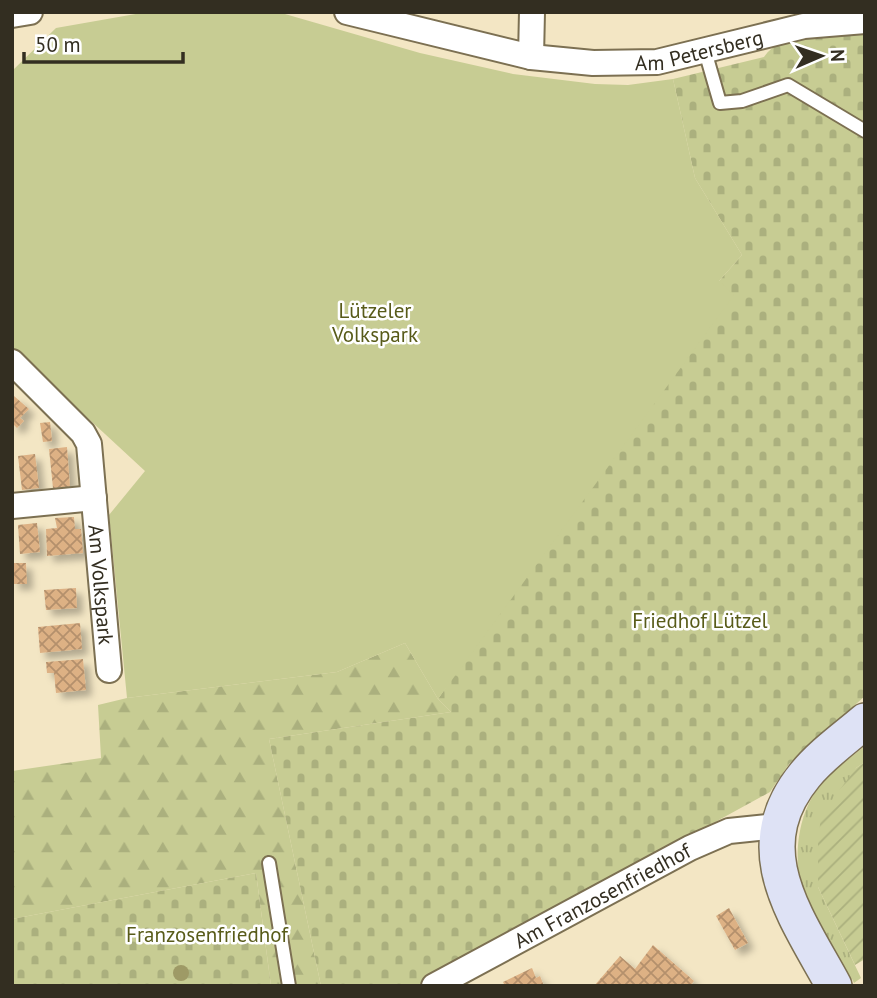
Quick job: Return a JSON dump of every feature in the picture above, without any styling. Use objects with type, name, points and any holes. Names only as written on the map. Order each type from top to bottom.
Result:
[{"type":"main road","points":[[834,986],[788,902],[779,877],[776,856],[778,826],[787,802],[807,772],[865,721]]},
{"type":"street","points":[[12,15],[30,12]]},
{"type":"street","name":"Am Petersberg","points":[[348,12],[531,57],[593,63],[657,62],[804,26],[865,21]]},
{"type":"street","points":[[531,57],[532,12]]},
{"type":"street","name":"Am Volkspark","points":[[12,362],[83,433],[89,444],[109,670]]},
{"type":"street","name":"Am Volkspark","points":[[12,506],[94,498]]},
{"type":"street","name":"Am Franzosenfriedhof","points":[[434,986],[690,848],[729,831],[778,826]]},
{"type":"lane","points":[[705,51],[720,103],[742,101],[788,85],[865,131]]},
{"type":"lane","points":[[269,863],[289,986]]},
{"type":"green space","name":"Lützeler Volkspark","points":[[147,12],[278,12],[420,53],[513,74],[595,84],[628,85],[673,79],[695,178],[742,255],[719,281],[734,295],[438,699],[405,643],[337,672],[127,698],[109,515],[145,471],[12,348],[12,71],[56,28]]},
{"type":"green space","name":"Friedhof Lützel","points":[[865,32],[865,696],[789,764],[770,792],[416,986],[321,986],[269,739],[451,712],[438,699],[719,281],[742,255],[695,178],[673,79],[764,57],[783,42],[796,38],[825,33]]},
{"type":"green space","points":[[405,643],[438,699],[451,712],[269,739],[321,986],[271,986],[256,873],[12,919],[12,771],[101,758],[98,705],[127,698],[337,672]]},
{"type":"green space","points":[[865,746],[865,762],[856,768],[818,887],[861,978],[854,983],[852,979],[844,983],[804,900],[798,872],[799,841],[805,812],[820,786]]},
{"type":"green space","points":[[865,762],[865,959],[855,965],[818,887],[818,844],[821,815],[856,768]]},
{"type":"green space","name":"Franzosenfriedhof","points":[[256,873],[271,986],[12,986],[12,919]]},
{"type":"building","points":[[14,396],[29,409],[20,418],[24,421],[17,428],[14,425],[12,428]]},
{"type":"building","points":[[50,422],[52,441],[43,442],[40,423]]},
{"type":"building","points":[[67,447],[70,487],[53,488],[49,449]]},
{"type":"building","points":[[35,454],[39,488],[22,490],[18,456]]},
{"type":"building","points":[[74,517],[75,529],[81,529],[83,553],[47,556],[46,529],[57,528],[55,518]]},
{"type":"building","points":[[37,523],[40,552],[20,554],[18,525]]},
{"type":"building","points":[[13,563],[26,563],[27,584],[13,584]]},
{"type":"building","points":[[76,588],[77,608],[46,610],[44,590]]},
{"type":"building","points":[[80,623],[82,649],[40,653],[38,627]]},
{"type":"building","points":[[83,659],[86,690],[56,693],[54,673],[47,673],[46,662]]},
{"type":"building","points":[[729,908],[748,943],[735,950],[716,916]]},
{"type":"building","points":[[653,945],[694,981],[690,986],[594,986],[620,956],[635,969]]},
{"type":"building","points":[[532,968],[536,978],[540,976],[544,986],[505,986],[503,982]]}]
